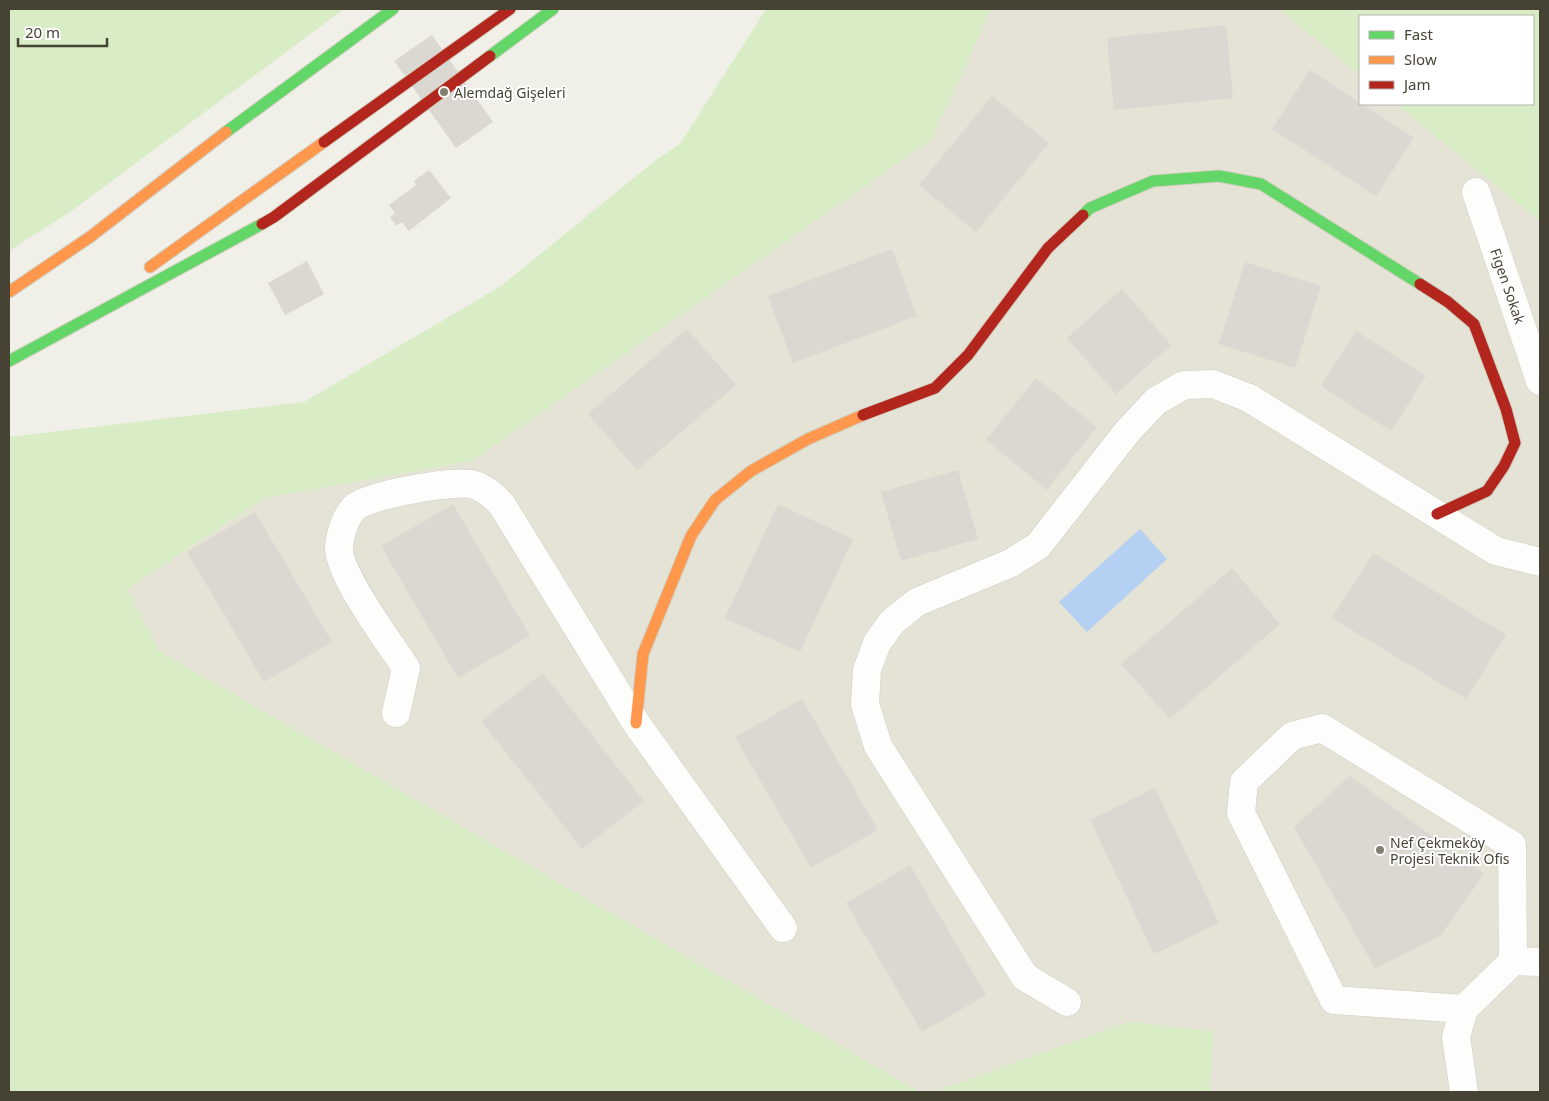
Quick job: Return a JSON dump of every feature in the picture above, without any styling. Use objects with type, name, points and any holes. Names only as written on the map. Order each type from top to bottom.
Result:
[{"type":"main road","points":[[9,292],[33,278],[129,209],[220,136],[393,9]]},
{"type":"main road","points":[[139,274],[510,9]]},
{"type":"main road","points":[[9,361],[59,332],[274,217],[553,9]]},
{"type":"main road","points":[[636,723],[643,654],[691,536],[715,500],[751,471],[808,440],[887,405],[935,388],[968,355],[1048,248],[1090,208],[1153,181],[1219,176],[1261,184],[1448,302],[1474,324],[1506,409],[1515,443],[1487,491],[1437,514]]},
{"type":"main road","points":[[59,332],[123,286]]},
{"type":"street","name":"Figen Sokak","points":[[1476,192],[1540,381]]},
{"type":"street","points":[[1067,1002],[1025,977],[878,746],[865,704],[867,670],[877,643],[892,622],[917,602],[1011,563],[1038,546],[1126,432],[1156,401],[1184,385],[1213,384],[1249,398],[1496,551],[1540,562]]},
{"type":"street","points":[[396,713],[406,668],[344,570],[339,547],[344,524],[353,508],[366,500],[445,484],[474,485],[494,496],[502,505],[636,723],[783,928]]},
{"type":"street","points":[[1464,1009],[1334,1000],[1241,813],[1244,782],[1292,736],[1322,728],[1512,845],[1513,961],[1464,1009],[1456,1037],[1464,1092]]},
{"type":"street","points":[[1513,961],[1540,962]]},
{"type":"shaded area","points":[[991,9],[1279,9],[1359,74],[1359,105],[1397,105],[1540,221],[1540,1092],[1210,1092],[1212,1031],[1128,1022],[934,1092],[920,1092],[159,651],[127,589],[265,498],[472,461],[932,139]]},
{"type":"green space","points":[[9,9],[344,9],[70,212],[9,251]]},
{"type":"green space","points":[[766,9],[991,9],[932,139],[472,461],[265,498],[127,589],[159,651],[920,1092],[9,1092],[9,437],[304,402],[501,286],[656,160],[680,144]]},
{"type":"green space","points":[[1279,9],[1540,9],[1540,221],[1397,105],[1534,105],[1534,15],[1359,15],[1359,74]]},
{"type":"green space","points":[[1128,1022],[1213,1031],[1210,1092],[934,1092]]},
{"type":"water","points":[[1140,529],[1167,559],[1087,632],[1059,602]]},
{"type":"building","points":[[1226,25],[1233,98],[1114,110],[1107,38]]},
{"type":"building","name":"Alemdağ Gişeleri","points":[[432,35],[493,122],[456,148],[394,61]]},
{"type":"building","points":[[1310,70],[1359,102],[1359,105],[1364,105],[1414,138],[1376,196],[1272,129]]},
{"type":"building","points":[[992,96],[1049,143],[976,232],[919,185]]},
{"type":"building","points":[[429,170],[451,198],[409,231],[402,222],[396,226],[390,217],[395,213],[389,205],[416,185],[414,181]]},
{"type":"building","points":[[892,249],[917,316],[793,363],[768,296]]},
{"type":"building","points":[[307,261],[324,294],[285,315],[268,283]]},
{"type":"building","points":[[1245,262],[1321,286],[1295,368],[1219,344]]},
{"type":"building","points":[[1122,289],[1171,345],[1116,394],[1067,338]]},
{"type":"building","points":[[687,329],[736,385],[637,470],[588,414]]},
{"type":"building","points":[[1356,331],[1426,376],[1391,431],[1321,386]]},
{"type":"building","points":[[1036,378],[1097,427],[1047,490],[986,440]]},
{"type":"building","points":[[958,470],[978,539],[901,561],[881,492]]},
{"type":"building","points":[[453,504],[530,636],[458,678],[381,546]]},
{"type":"building","points":[[778,504],[853,539],[800,652],[725,618]]},
{"type":"building","points":[[255,512],[332,642],[264,682],[187,552]]},
{"type":"building","points":[[1373,553],[1506,635],[1466,699],[1332,618]]},
{"type":"building","points":[[1232,568],[1280,624],[1170,719],[1121,664]]},
{"type":"building","points":[[543,673],[644,801],[582,849],[481,721]]},
{"type":"building","points":[[802,699],[878,830],[811,868],[735,737]]},
{"type":"building","name":"Nef Çekmeköy Projesi Teknik Ofis","points":[[1350,776],[1484,874],[1440,936],[1375,968],[1294,827]]},
{"type":"building","points":[[1155,788],[1219,923],[1154,954],[1090,820]]},
{"type":"building","points":[[910,865],[986,995],[922,1032],[846,903]]},
{"type":"traffic: fast","points":[[226,132],[393,9]]},
{"type":"traffic: fast","points":[[490,56],[553,9]]},
{"type":"traffic: fast","points":[[1083,215],[1090,208],[1153,181],[1219,176],[1261,184],[1420,284]]},
{"type":"traffic: fast","points":[[9,361],[262,224]]},
{"type":"traffic: slow","points":[[9,292],[90,237],[226,132]]},
{"type":"traffic: slow","points":[[150,267],[324,142]]},
{"type":"traffic: slow","points":[[636,723],[643,654],[691,536],[715,500],[751,471],[808,439],[863,415]]},
{"type":"traffic: jam","points":[[324,142],[510,9]]},
{"type":"traffic: jam","points":[[262,224],[490,56]]},
{"type":"traffic: jam","points":[[863,415],[935,388],[968,355],[1048,248],[1083,215]]},
{"type":"traffic: jam","points":[[1420,284],[1448,302],[1474,324],[1506,409],[1515,443],[1504,466],[1487,491],[1437,514]]},
{"type":"place","name":"Alemdağ Gişeleri","points":[[444,92]]},
{"type":"place","name":"Nef Çekmeköy Projesi Teknik Ofis","points":[[1380,850]]}]
